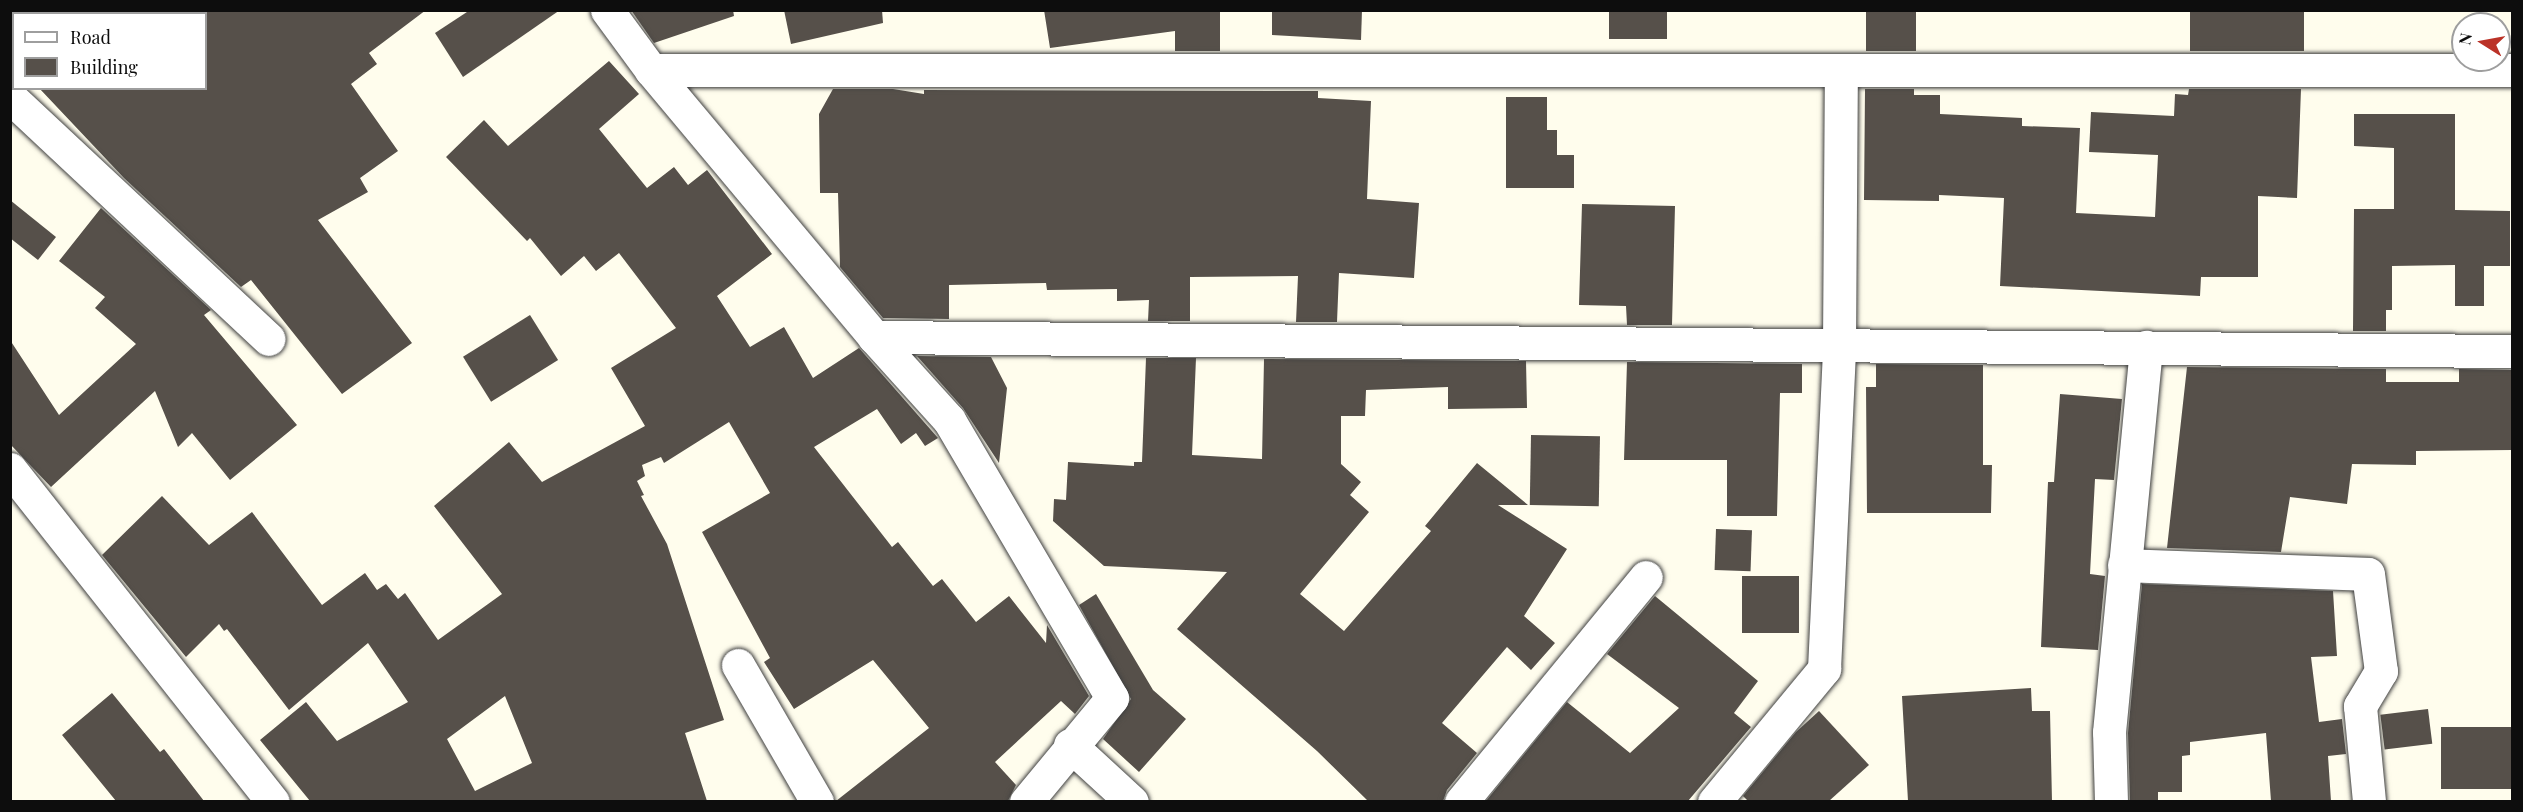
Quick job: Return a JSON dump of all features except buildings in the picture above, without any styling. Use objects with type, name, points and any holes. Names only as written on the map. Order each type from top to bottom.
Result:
[{"type":"street","points":[[607,10],[651,70],[874,337],[949,420],[1112,698],[1070,745],[1026,801]]},
{"type":"street","points":[[651,70],[2512,70]]},
{"type":"street","points":[[1714,801],[1824,669],[1839,345],[1841,71]]},
{"type":"street","points":[[10,97],[269,339]]},
{"type":"street","points":[[874,337],[2512,351]]},
{"type":"street","points":[[2111,801],[2109,732],[2146,347]]},
{"type":"street","points":[[10,469],[273,801]]},
{"type":"street","points":[[2124,565],[2368,574],[2381,671],[2360,706],[2369,801]]},
{"type":"street","points":[[1461,801],[1646,577]]},
{"type":"street","points":[[738,665],[817,801]]},
{"type":"street","points":[[1070,745],[1132,801]]}]
